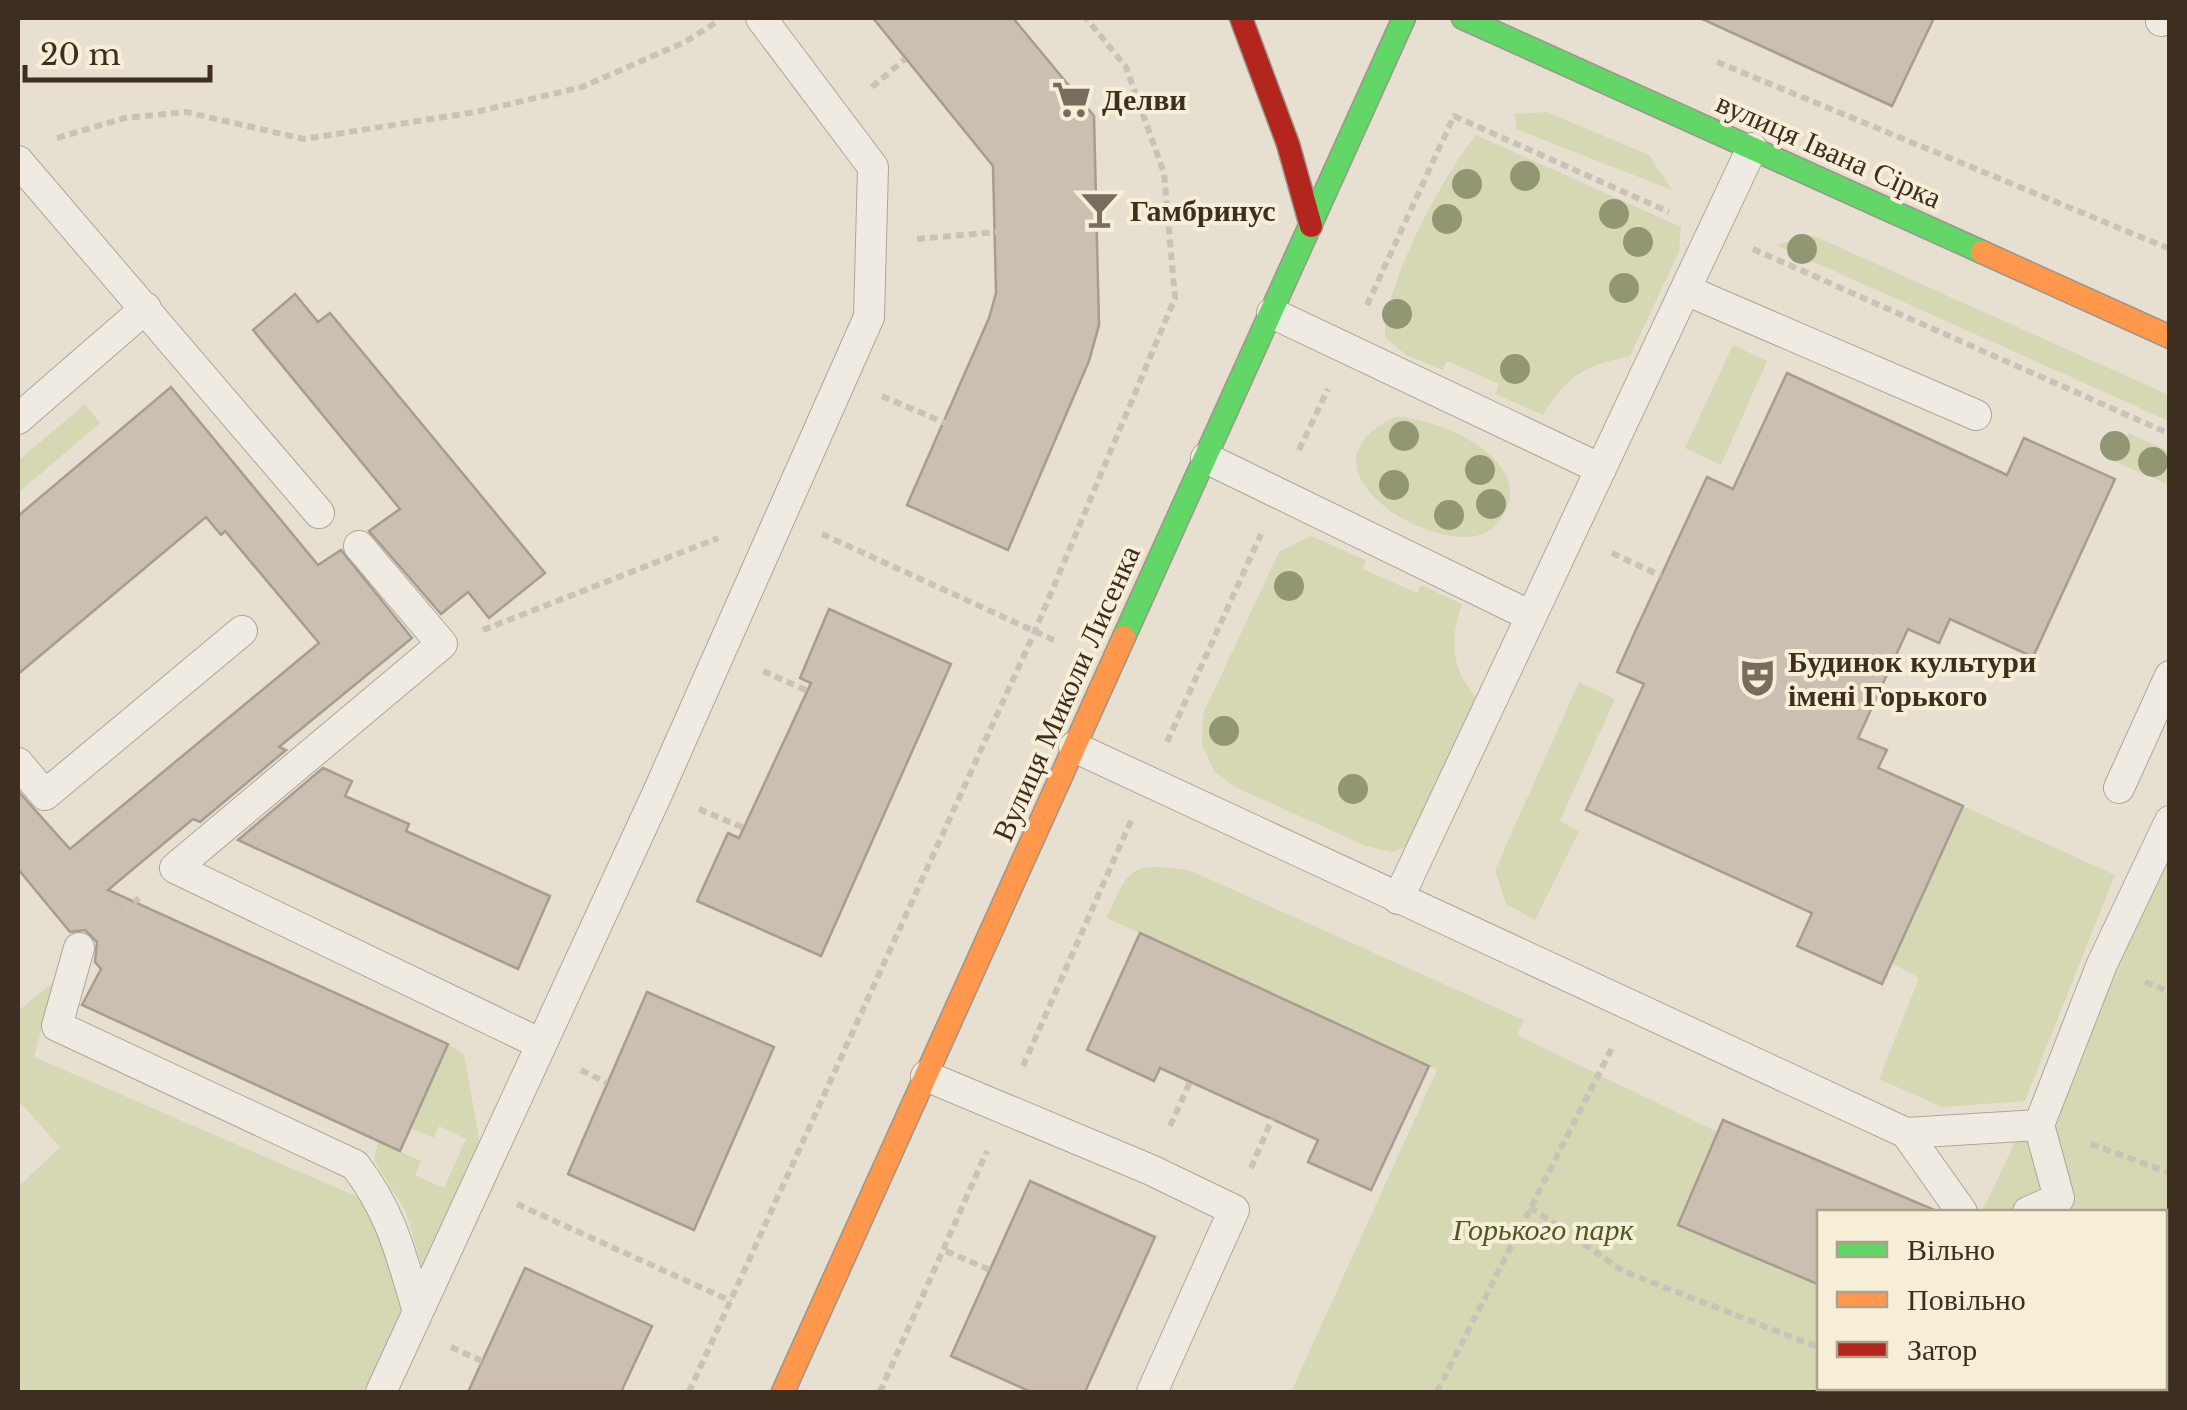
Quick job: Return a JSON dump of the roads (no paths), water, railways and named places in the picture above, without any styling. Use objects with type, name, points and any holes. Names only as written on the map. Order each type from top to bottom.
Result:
[{"type":"street","points":[[1241,18],[1288,144],[1311,226]]},
{"type":"street","name":"Вулиця Миколи Лисенка","points":[[783,1392],[1404,18]]},
{"type":"street","name":"вулиця Івана Сірка","points":[[1463,18],[2170,337]]},
{"type":"lane","points":[[381,1392],[869,317],[874,168],[761,18]]},
{"type":"lane","points":[[1398,899],[1752,148]]},
{"type":"lane","points":[[18,161],[319,514]]},
{"type":"lane","points":[[1686,290],[1976,415]]},
{"type":"lane","points":[[18,419],[146,308]]},
{"type":"lane","points":[[1272,313],[1601,469]]},
{"type":"lane","points":[[1206,458],[1532,616]]},
{"type":"lane","points":[[359,546],[442,644],[175,868],[541,1044]]},
{"type":"lane","points":[[18,763],[45,795],[242,631]]},
{"type":"lane","points":[[2119,788],[2170,676]]},
{"type":"lane","points":[[1074,747],[1906,1133],[2040,1124]]},
{"type":"lane","points":[[2033,1210],[2060,1198],[2040,1124],[2102,964],[2170,821]]},
{"type":"lane","points":[[79,948],[57,1026],[355,1165],[382,1200],[392,1223],[418,1312]]},
{"type":"lane","points":[[926,1076],[1151,1170],[1234,1210],[1152,1392]]},
{"type":"lane","points":[[1906,1133],[1961,1210]]},
{"type":"place","name":"Делви","points":[[1072,99]]},
{"type":"place","name":"Гамбринус","points":[[1100,210]]},
{"type":"place","name":"Будинок культури імені Горького","points":[[1758,678]]},
{"type":"park label","name":"Горького парк","points":[[1543,1229]]}]
